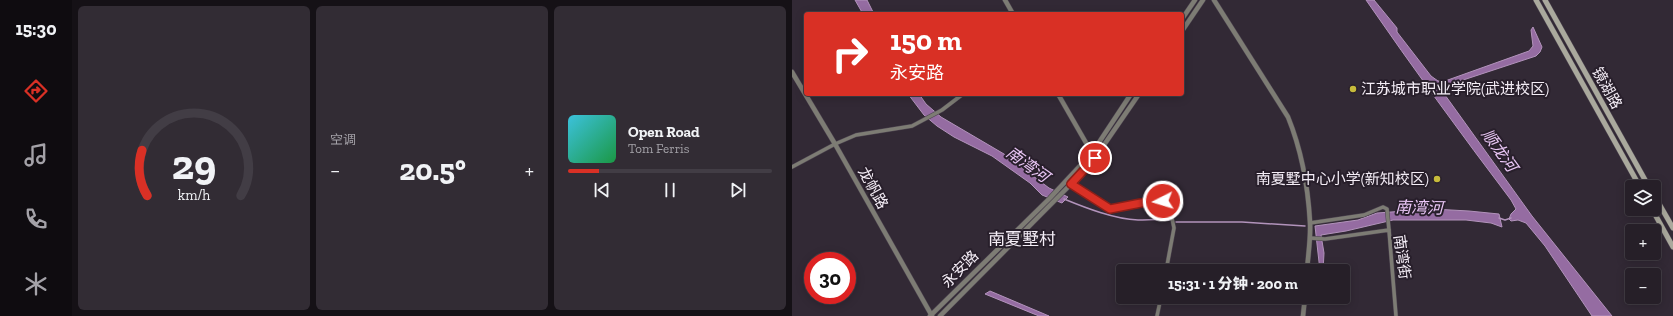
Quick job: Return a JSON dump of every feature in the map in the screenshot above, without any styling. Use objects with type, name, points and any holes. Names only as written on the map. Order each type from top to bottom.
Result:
[{"type":"main road","name":"镜湖路","points":[[1536,0],[1636,180]]},
{"type":"main road","name":"镜湖路","points":[[1545,0],[1645,180]]},
{"type":"main road","points":[[1661,207],[1673,228]]},
{"type":"main road","points":[[1656,216],[1673,247]]},
{"type":"street","points":[[1005,0],[1012,12]]},
{"type":"street","points":[[1184,17],[1195,0]]},
{"type":"street","points":[[1184,28],[1203,0]]},
{"type":"street","points":[[1214,0],[1288,117],[1292,126],[1306,183],[1312,239],[1308,264]]},
{"type":"street","name":"龙帆路","points":[[792,72],[804,92]]},
{"type":"street","name":"龙帆路","points":[[806,96],[835,144],[931,316]]},
{"type":"street","points":[[792,167],[835,144],[863,132],[912,126],[942,110],[960,96]]},
{"type":"street","points":[[1059,96],[1095,158]]},
{"type":"street","name":"永安路","points":[[940,316],[1052,199],[1060,187],[1092,152],[1130,96]]},
{"type":"street","name":"永安路","points":[[931,316],[1052,199],[1071,184],[1095,158],[1138,96]]},
{"type":"street","points":[[1071,184],[1110,209],[1141,203],[1163,201],[1169,204],[1174,228],[1167,264]]},
{"type":"street","points":[[1310,223],[1364,215],[1383,207],[1387,209],[1389,230]]},
{"type":"street","name":"南湾街","points":[[1312,239],[1389,230],[1396,316]]},
{"type":"street","points":[[1157,316],[1160,304]]},
{"type":"street","points":[[1303,316],[1304,304]]},
{"type":"shaded area","points":[[855,0],[867,0],[873,12],[862,12]]},
{"type":"shaded area","points":[[1366,0],[1374,0],[1397,28],[1397,32],[1431,76],[1438,81],[1445,81],[1529,51],[1533,46],[1531,30],[1533,27],[1542,47],[1536,56],[1448,85],[1445,95],[1532,216],[1612,316],[1592,316],[1545,246],[1526,223],[1518,220],[1511,221],[1509,219],[1511,214],[1516,209],[1511,200],[1437,101]]},
{"type":"shaded area","points":[[910,96],[920,96],[926,104],[941,117],[1004,154],[1049,188],[1068,197],[1062,203],[1042,195],[1030,183],[992,156],[954,137],[924,115]]},
{"type":"shaded area","points":[[1433,209],[1499,214],[1502,227],[1491,223],[1466,220],[1393,220],[1321,235],[1324,253],[1323,264],[1319,264],[1315,226],[1358,220],[1377,213]]},
{"type":"shaded area","points":[[990,291],[1049,316],[1039,316],[985,294]]},
{"type":"waterway","name":"南湾河","points":[[1064,199],[1119,218],[1138,220],[1169,220]]},
{"type":"waterway","name":"南湾河","points":[[1499,218],[1505,220],[1511,218]]},
{"type":"waterway","name":"南湾河","points":[[1176,222],[1242,222],[1305,226]]},
{"type":"place","name":"江苏城市职业学院(武进校区)","points":[[1353,89]]},
{"type":"place","name":"南夏墅中心小学(新知校区)","points":[[1437,179]]},
{"type":"district","name":"南夏墅村","points":[[1022,239]]},
{"type":"route","points":[[1095,158],[1071,184],[1110,209],[1141,203],[1163,201]]},
{"type":"water label","name":"顺龙河","points":[[1500,150]]}]
